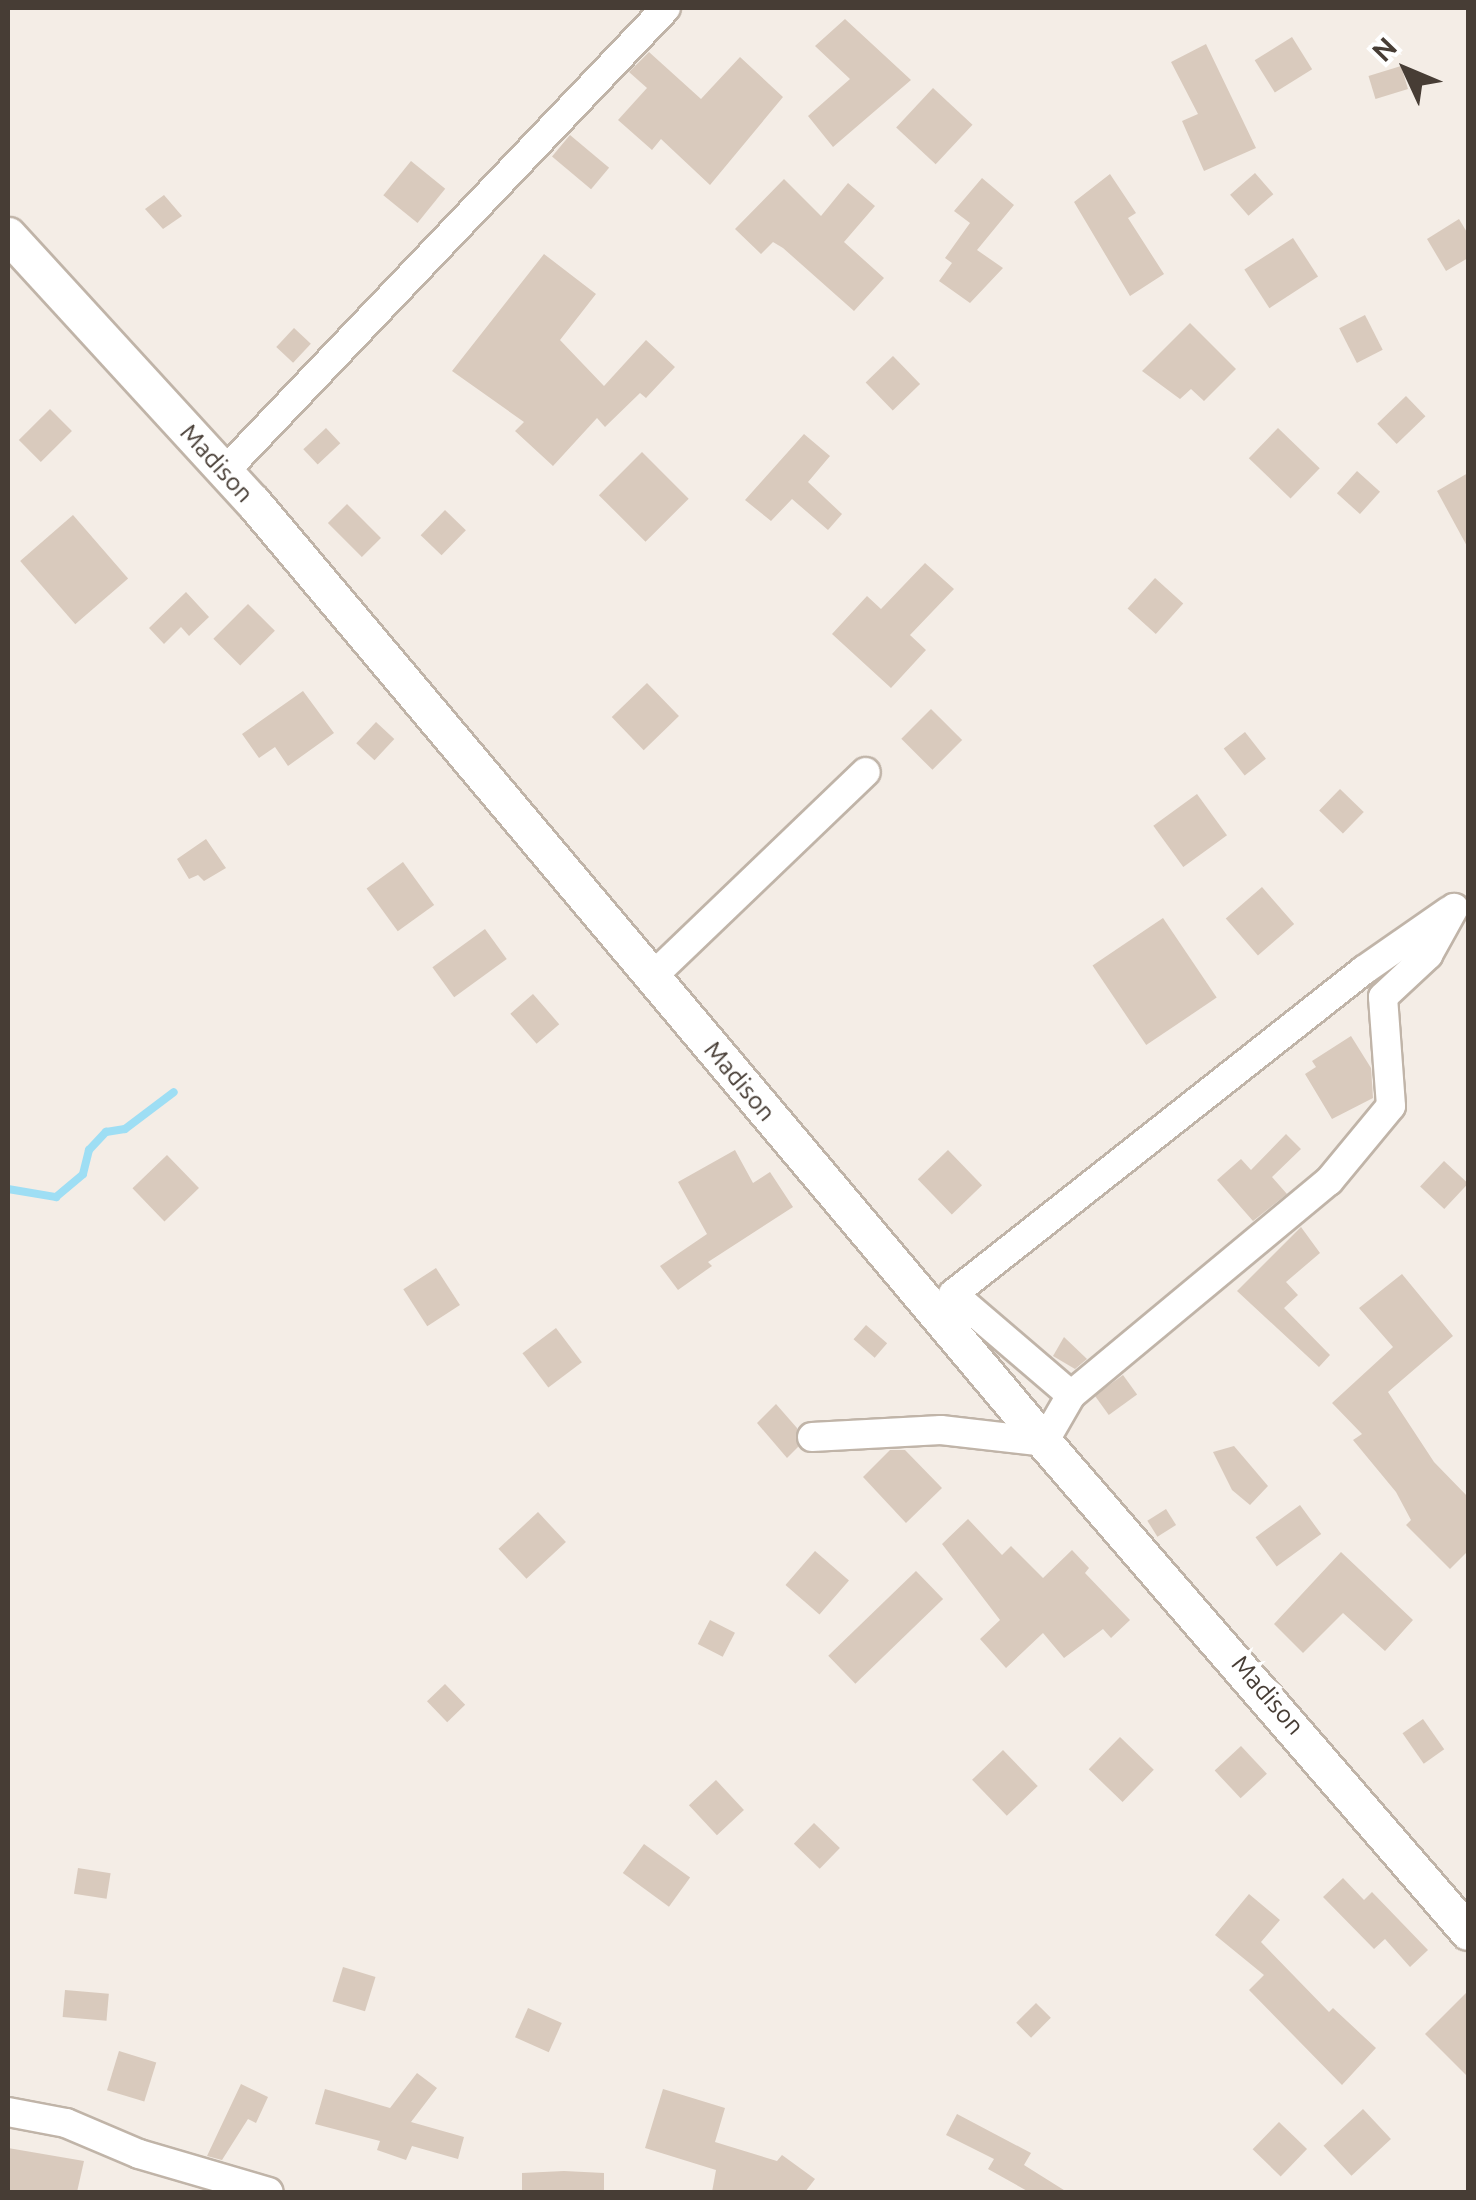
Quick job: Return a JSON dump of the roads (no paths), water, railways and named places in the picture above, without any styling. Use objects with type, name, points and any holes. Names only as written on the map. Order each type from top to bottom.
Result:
[{"type":"street","points":[[225,472],[666,8]]},
{"type":"street","name":"Madison","points":[[8,235],[225,472],[1044,1442],[1468,1932]]},
{"type":"street","points":[[652,977],[866,772]]},
{"type":"street","points":[[812,1437],[941,1430],[1044,1442],[1071,1395],[1329,1181],[1391,1106],[1383,997],[1428,955],[1454,908],[1364,970],[953,1294],[1071,1395]]},
{"type":"street","points":[[8,2112],[38,2117],[268,2192]]},
{"type":"street","points":[[8,2120],[38,2117]]},
{"type":"waterway","points":[[8,1189],[56,1197],[83,1174],[89,1150],[106,1132],[125,1129],[174,1092]]}]
